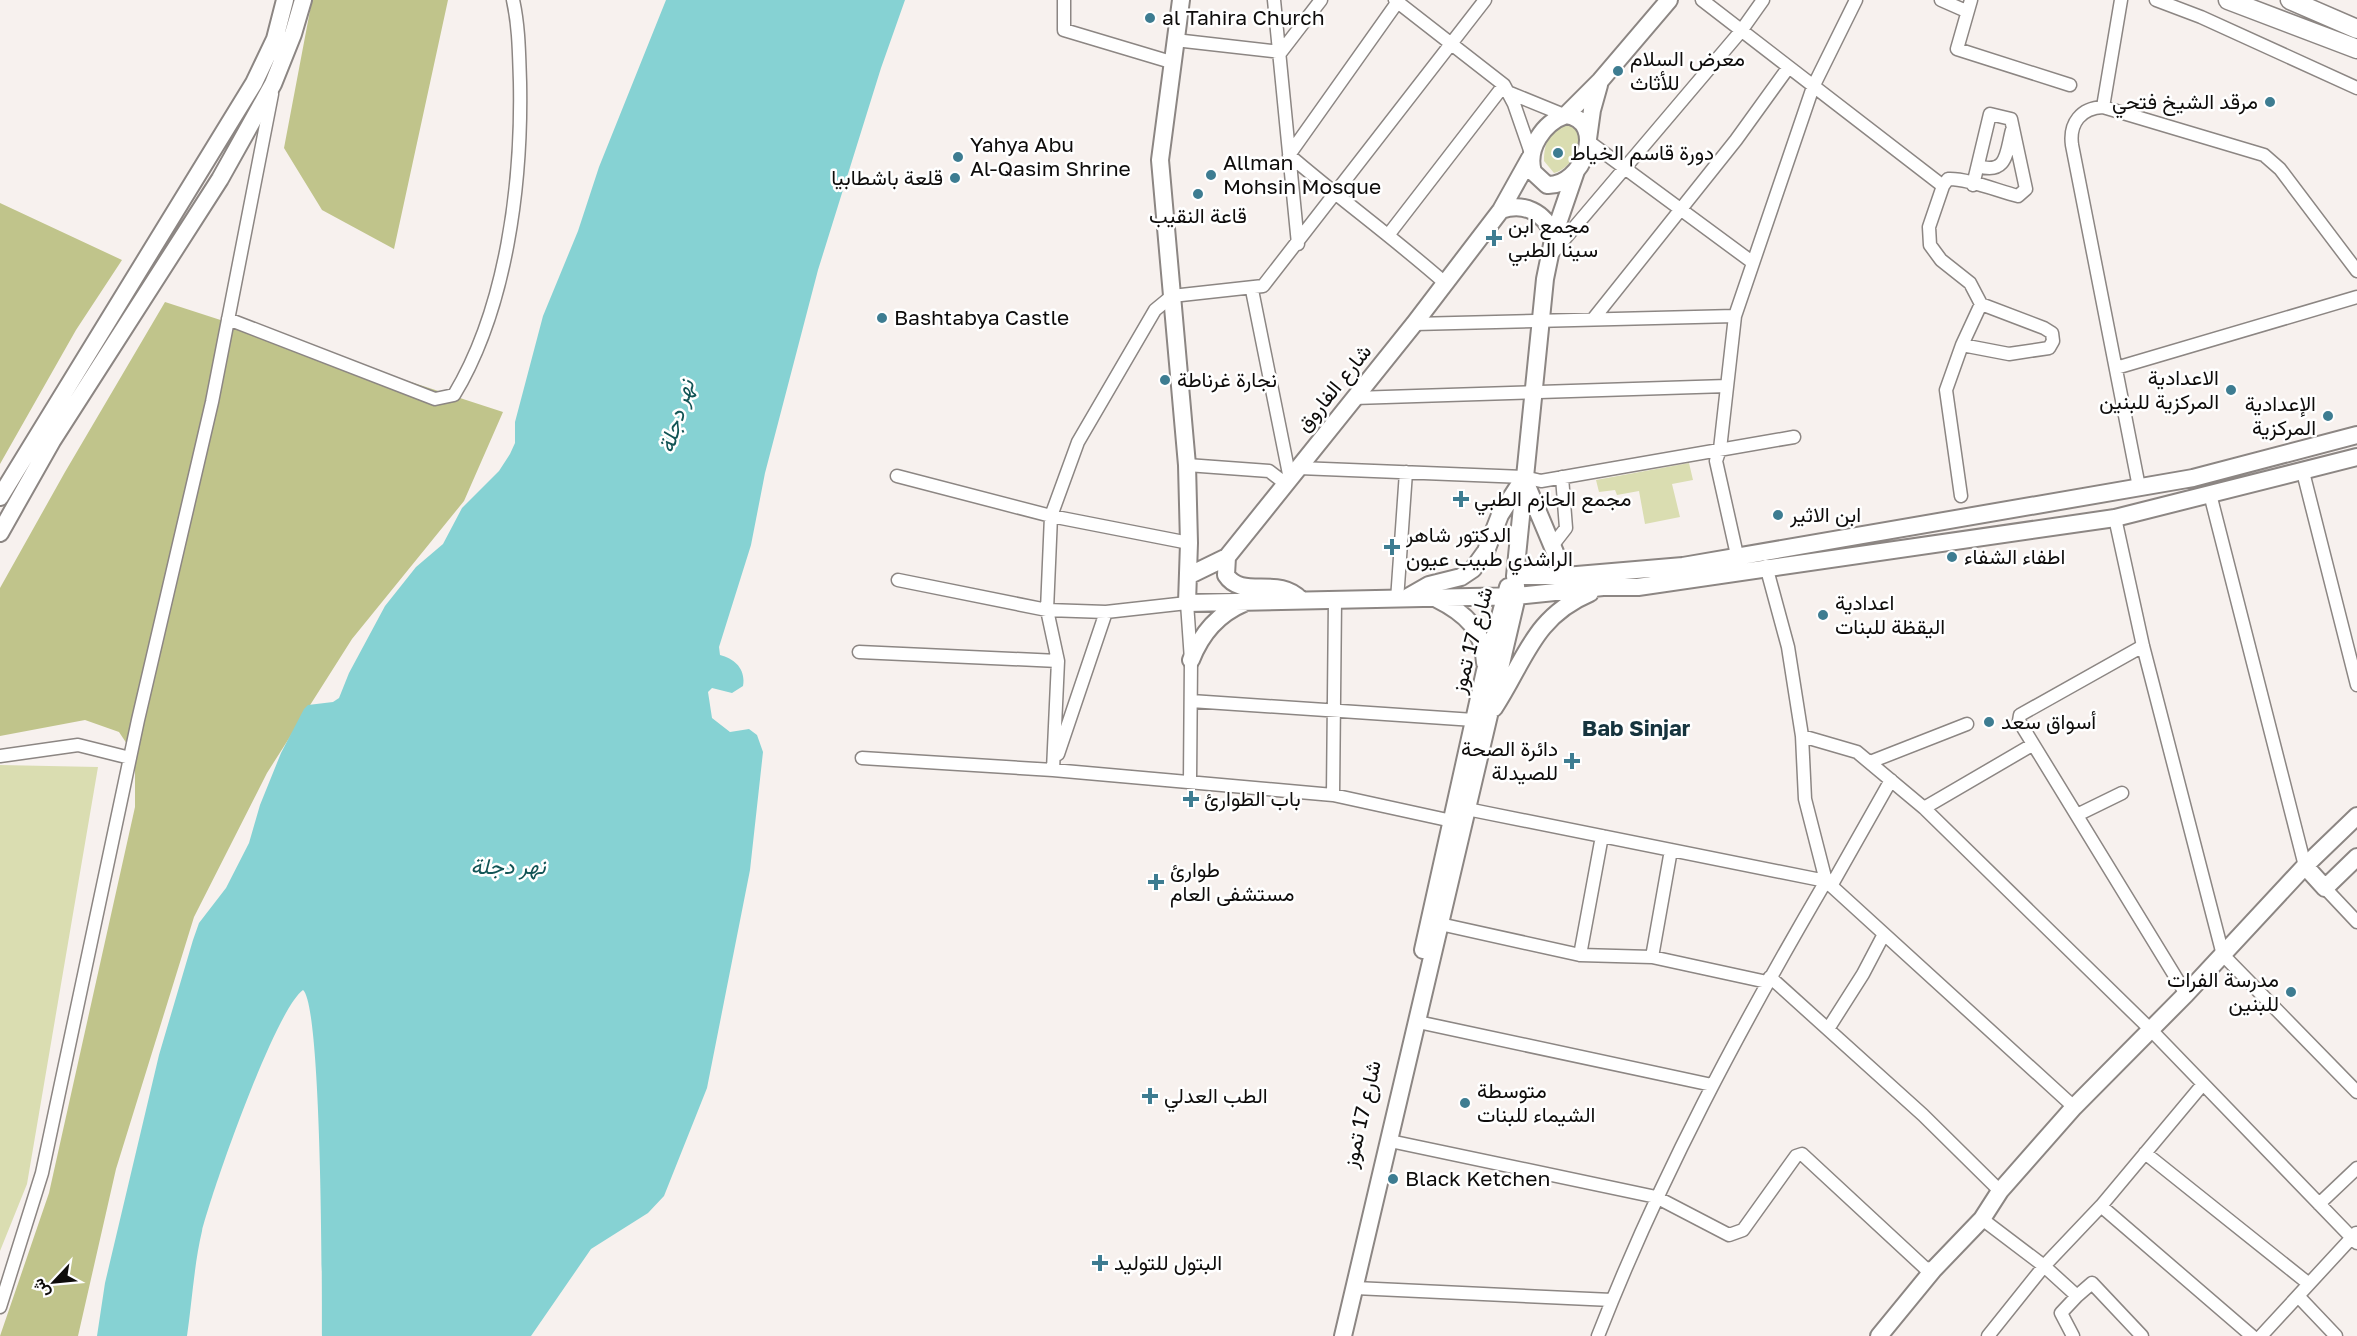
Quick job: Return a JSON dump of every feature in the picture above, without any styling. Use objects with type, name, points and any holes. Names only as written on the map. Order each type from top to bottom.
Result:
[{"type":"main road","points":[[0,497],[254,83],[275,39],[285,0]]},
{"type":"main road","points":[[0,533],[52,441],[220,179],[273,84],[293,34],[303,0]]},
{"type":"main road","points":[[1181,0],[1171,62],[1160,160],[1187,465],[1190,543],[1187,603],[1511,596],[1648,585],[1766,566],[2115,518],[2357,457]]},
{"type":"main road","name":"شارع الفاروق","points":[[1640,33],[1659,0]]},
{"type":"main road","name":"شارع الفاروق","points":[[1227,557],[1414,324],[1501,210],[1547,127],[1565,115],[1600,81],[1668,0]]},
{"type":"main road","points":[[2228,0],[2357,49]]},
{"type":"main road","points":[[2290,0],[2357,29]]},
{"type":"main road","name":"شارع الفاروق","points":[[1515,576],[1539,323],[1549,257],[1554,235],[1576,171],[1585,155],[1592,110],[1600,81]]},
{"type":"main road","points":[[1565,115],[1579,120],[1588,140]]},
{"type":"main road","points":[[1531,156],[1535,177],[1547,185],[1560,183],[1576,171]]},
{"type":"main road","points":[[1501,210],[1515,207],[1536,212],[1547,222],[1554,235]]},
{"type":"main road","points":[[166,229],[181,241]]},
{"type":"main road","points":[[1515,576],[1565,576],[1683,566],[2193,478],[2357,435]]},
{"type":"main road","points":[[1524,477],[1565,576]]},
{"type":"main road","points":[[1401,599],[1429,585],[1461,576],[1473,569],[1486,551],[1500,515],[1524,477]]},
{"type":"main road","points":[[2000,512],[2003,535]]},
{"type":"main road","points":[[1190,575],[1227,557],[1226,574],[1234,584],[1246,587],[1282,587],[1301,600]]},
{"type":"main road","name":"شارع 17 تموز","points":[[1333,1336],[1452,821],[1515,576]]},
{"type":"main road","points":[[1480,719],[1540,629],[1575,599],[1603,587]]},
{"type":"main road","name":"شارع 17 تموز","points":[[1343,1336],[1467,809],[1485,671],[1511,596]]},
{"type":"main road","points":[[1437,598],[1457,609],[1474,626],[1482,644],[1485,671]]},
{"type":"main road","points":[[1191,660],[1200,641],[1212,625],[1228,611],[1246,602]]},
{"type":"main road","points":[[1879,1336],[1934,1269],[1982,1219],[2000,1191],[2074,1107],[2186,994],[2305,866],[2357,816]]},
{"type":"main road","points":[[2305,866],[2325,888],[2357,857]]},
{"type":"street","points":[[228,319],[435,399],[454,395],[470,368],[492,306],[514,214],[521,135],[518,22],[513,0]]},
{"type":"street","points":[[1064,0],[1064,30],[1171,62]]},
{"type":"street","points":[[1274,0],[1281,52],[1298,244]]},
{"type":"street","points":[[1281,52],[1321,0]]},
{"type":"street","points":[[1053,770],[1058,661],[1047,610],[1051,516],[1078,442],[1155,310],[1172,296],[1252,290],[1263,286],[1298,244],[1485,0]]},
{"type":"street","points":[[1702,0],[1943,186]]},
{"type":"street","points":[[1549,257],[1741,31],[1764,0]]},
{"type":"street","points":[[1737,555],[1716,461],[1720,449],[1735,316],[1813,87],[1856,0]]},
{"type":"street","points":[[1941,0],[1969,5],[1957,49],[2070,85]]},
{"type":"street","points":[[2103,107],[2121,0]]},
{"type":"street","points":[[2156,0],[2201,17],[2357,88]]},
{"type":"street","points":[[1289,155],[1397,1],[1507,89],[1565,115]]},
{"type":"street","points":[[1175,40],[1281,52]]},
{"type":"street","points":[[1594,318],[1679,208],[1736,140],[1788,68]]},
{"type":"street","points":[[0,1307],[42,1173],[130,758],[212,402],[273,84]]},
{"type":"street","points":[[1507,89],[1531,156]]},
{"type":"street","points":[[1389,234],[1507,89]]},
{"type":"street","points":[[2139,487],[2071,136],[2077,118],[2084,111],[2103,107],[2264,155],[2280,169],[2357,271]]},
{"type":"street","points":[[1962,345],[2009,354],[2049,348],[2054,341],[2052,333],[2044,328],[1981,304],[1970,283],[1941,260],[1930,245],[1929,227],[1943,186],[1948,179],[1958,178],[1973,184],[2018,196],[2026,189],[2011,119],[1990,114],[1973,184]]},
{"type":"street","points":[[1978,166],[1993,169],[1998,167],[2005,158],[2013,126]]},
{"type":"street","points":[[1588,140],[1752,262]]},
{"type":"street","points":[[1289,155],[1335,195],[1389,234],[1445,283]]},
{"type":"street","points":[[1252,290],[1291,477]]},
{"type":"street","points":[[2116,368],[2357,297]]},
{"type":"street","points":[[1961,496],[1946,390],[1962,345],[1981,304]]},
{"type":"street","points":[[1414,324],[1539,323],[1594,318],[1735,316]]},
{"type":"street","points":[[1354,398],[1727,386]]},
{"type":"street","points":[[1187,465],[1269,471],[1291,477],[1406,472],[1524,477],[1540,481],[1794,437]]},
{"type":"street","points":[[2303,471],[2357,685]]},
{"type":"street","points":[[1401,599],[1406,472]]},
{"type":"street","points":[[897,476],[1051,516],[1190,543]]},
{"type":"street","points":[[1552,546],[1566,528],[1562,477]]},
{"type":"street","points":[[2210,494],[2305,866]]},
{"type":"street","points":[[2115,518],[2143,646],[2223,955],[2357,1092]]},
{"type":"street","points":[[1766,566],[1788,647],[1802,736],[1805,799],[1828,884]]},
{"type":"street","points":[[898,579],[1047,610],[1106,612],[1187,603],[1191,660],[1190,781]]},
{"type":"street","points":[[1333,795],[1335,600]]},
{"type":"street","points":[[1053,770],[1106,612]]},
{"type":"street","points":[[2143,646],[2020,715],[2020,726],[2186,994]]},
{"type":"street","points":[[859,652],[1058,661]]},
{"type":"street","points":[[1191,701],[1334,712],[1480,719]]},
{"type":"street","points":[[1870,762],[1967,724]]},
{"type":"street","points":[[1802,736],[1857,752],[1924,808],[2151,1030],[2319,1204],[2355,1238],[2262,1336]]},
{"type":"street","points":[[0,756],[78,745],[130,758]]},
{"type":"street","points":[[1924,808],[2032,745]]},
{"type":"street","points":[[862,758],[1053,770],[1333,795],[1452,821]]},
{"type":"street","points":[[1599,1336],[1656,1197],[1712,1085],[1768,979],[1891,780]]},
{"type":"street","points":[[2077,815],[2122,793]]},
{"type":"street","points":[[1467,809],[1828,884],[2074,1107]]},
{"type":"street","points":[[1580,955],[1602,836]]},
{"type":"street","points":[[1652,957],[1671,850]]},
{"type":"street","points":[[2325,888],[2357,922]]},
{"type":"street","points":[[1440,924],[1580,955],[1652,957],[1768,979],[1828,1029],[1923,1115],[2000,1191]]},
{"type":"street","points":[[1828,1029],[1863,974],[1884,934]]},
{"type":"street","points":[[1418,1022],[1712,1085]]},
{"type":"street","points":[[1988,1336],[2044,1266],[2101,1206],[2204,1084]]},
{"type":"street","points":[[1390,1141],[1656,1197],[1724,1233],[1734,1235],[1743,1230],[1796,1156],[1802,1154],[1925,1268],[1934,1269]]},
{"type":"street","points":[[2145,1153],[2309,1284]]},
{"type":"street","points":[[2319,1204],[2357,1168]]},
{"type":"street","points":[[2101,1206],[2252,1336]]},
{"type":"street","points":[[1982,1219],[2044,1266],[2077,1296]]},
{"type":"street","points":[[2073,1336],[2061,1313],[2092,1283],[2142,1336]]},
{"type":"street","points":[[1355,1288],[1612,1300]]},
{"type":"street","points":[[2298,1296],[2336,1336]]},
{"type":"green space","points":[[312,0],[448,0],[394,249],[322,210],[284,148]]},
{"type":"green space","points":[[1570,122],[1580,130],[1577,150],[1566,167],[1554,173],[1544,161],[1545,147],[1553,132]]},
{"type":"green space","points":[[0,203],[122,260],[76,330],[0,464]]},
{"type":"green space","points":[[165,302],[503,412],[464,501],[352,639],[267,773],[194,917],[116,1169],[78,1336],[0,1336],[49,1193],[135,807],[135,756],[119,732],[85,720],[0,736],[0,588]]},
{"type":"green space","points":[[1689,463],[1693,480],[1672,484],[1680,517],[1645,524],[1639,491],[1617,495],[1615,490],[1599,492],[1596,480]]},
{"type":"green space","points":[[0,765],[98,767],[27,1184],[0,1251]]},
{"type":"water","name":"نهر دجلة","points":[[666,0],[905,0],[881,68],[818,270],[765,473],[751,545],[719,647],[720,655],[735,662],[741,670],[743,686],[732,693],[712,688],[708,692],[712,718],[730,732],[749,729],[757,735],[763,752],[750,870],[707,1088],[664,1196],[648,1213],[591,1249],[531,1336],[322,1336],[317,1095],[314,1044],[309,1007],[303,990],[291,1004],[261,1064],[218,1179],[199,1244],[187,1336],[97,1336],[105,1283],[159,1055],[199,923],[226,888],[249,843],[260,805],[281,753],[304,709],[308,705],[333,702],[339,698],[349,673],[385,606],[416,567],[443,544],[462,508],[499,471],[510,454],[515,443],[515,422],[543,316],[578,231],[599,167]]},
{"type":"place","name":"al Tahira Church","points":[[1150,18]]},
{"type":"place","name":"معرض السلام للأثاث","points":[[1618,71]]},
{"type":"place","name":"مرقد الشيخ فتحي","points":[[2270,102]]},
{"type":"place","name":"دورة قاسم الخياط","points":[[1558,153]]},
{"type":"place","name":"Yahya Abu Al-Qasim Shrine","points":[[958,157]]},
{"type":"place","name":"Allman Mohsin Mosque","points":[[1211,175]]},
{"type":"place","name":"قلعة باشطابيا","points":[[955,178]]},
{"type":"place","name":"قاعة النقيب","points":[[1198,194]]},
{"type":"place","name":"مجمع ابن سينا الطبي","points":[[1494,238]]},
{"type":"place","name":"Bashtabya Castle","points":[[882,318]]},
{"type":"place","name":"نجارة غرناطة","points":[[1165,380]]},
{"type":"place","name":"الاعدادية المركزية للبنين","points":[[2231,390]]},
{"type":"place","name":"الإعدادية المركزية","points":[[2328,416]]},
{"type":"place","name":"مجمع الحازم الطبي","points":[[1461,499]]},
{"type":"place","name":"ابن الاثير","points":[[1778,515]]},
{"type":"place","name":"الدكتور شاهر الراشدي طبيب عيون","points":[[1392,547]]},
{"type":"place","name":"اطفاء الشفاء","points":[[1952,557]]},
{"type":"place","name":"اعدادية اليقظة للبنات","points":[[1823,615]]},
{"type":"place","name":"أسواق سعد","points":[[1989,722]]},
{"type":"place","name":"دائرة الصحة للصيدلة","points":[[1572,761]]},
{"type":"place","name":"باب الطوارئ","points":[[1191,799]]},
{"type":"place","name":"طوارئ مستشفى العام","points":[[1156,882]]},
{"type":"place","name":"مدرسة الفرات للبنين","points":[[2291,992]]},
{"type":"place","name":"الطب العدلي","points":[[1150,1096]]},
{"type":"place","name":"متوسطة الشيماء للبنات","points":[[1465,1103]]},
{"type":"place","name":"Black Ketchen","points":[[1393,1179]]},
{"type":"place","name":"البتول للتوليد","points":[[1100,1263]]},
{"type":"district","name":"Bab Sinjar","points":[[1636,728]]}]
